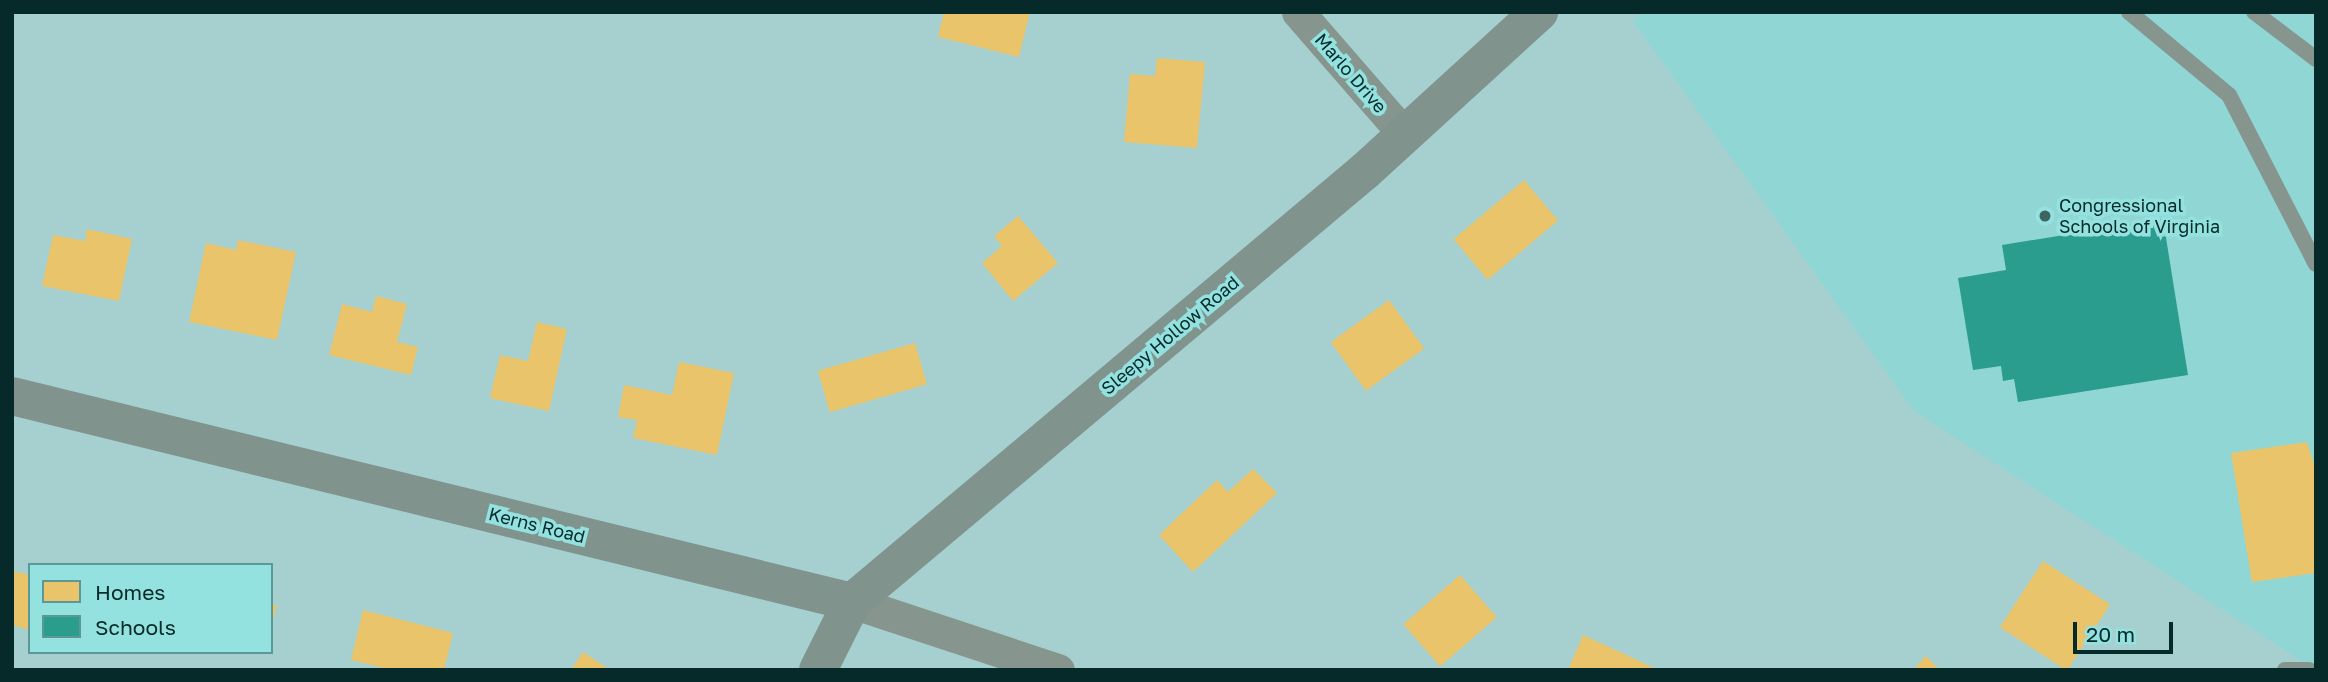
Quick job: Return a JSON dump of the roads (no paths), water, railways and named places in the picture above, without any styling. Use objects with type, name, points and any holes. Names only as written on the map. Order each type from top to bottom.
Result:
[{"type":"main road","name":"Sleepy Hollow Road","points":[[818,670],[852,602],[1404,134],[1539,12]]},
{"type":"main road","name":"Kerns Road","points":[[12,396],[852,602]]},
{"type":"street","name":"Marlo Drive","points":[[1298,12],[1404,134]]},
{"type":"street","name":"Kerns Road","points":[[852,602],[1058,670]]},
{"type":"lane","points":[[2129,12],[2229,95],[2316,264]]},
{"type":"lane","points":[[2255,12],[2316,59]]},
{"type":"lane","points":[[2285,670],[2309,670]]},
{"type":"place","name":"Congressional Schools of Virginia","points":[[2045,216]]}]
